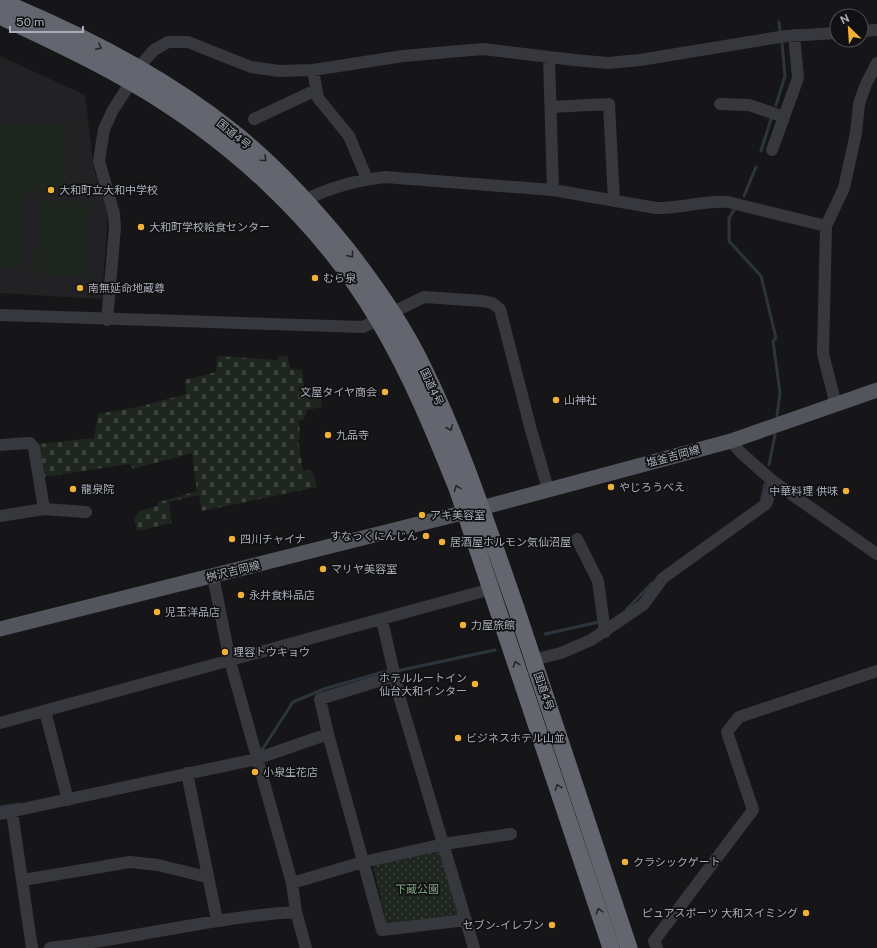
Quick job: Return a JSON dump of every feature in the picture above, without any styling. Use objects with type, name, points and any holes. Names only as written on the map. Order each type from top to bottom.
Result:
[{"type":"highway","name":"国道4号","points":[[0,1],[79,37],[135,75],[208,133],[242,161],[293,208],[386,316]]},
{"type":"highway","name":"国道4号","points":[[0,16],[135,75],[208,113],[231,130],[282,175],[357,262],[386,316],[411,378],[473,510],[533,660],[629,948]]},
{"type":"highway","name":"国道4号","points":[[473,510],[491,589],[611,948]]},
{"type":"main road","name":"塩釜吉岡線","points":[[473,510],[731,441],[877,390]]},
{"type":"main road","name":"桝沢吉岡線","points":[[0,629],[473,510]]},
{"type":"street","points":[[107,320],[115,228],[114,214],[99,160],[104,129],[113,110],[135,75],[154,50],[160,45],[178,41],[196,45],[251,67],[279,71],[313,70],[404,56],[483,49],[549,58],[608,62],[640,60],[794,35],[829,33]]},
{"type":"street","points":[[772,150],[798,78],[794,35]]},
{"type":"street","points":[[549,58],[554,190]]},
{"type":"street","points":[[836,405],[823,354],[826,226],[844,188],[856,133],[859,104],[866,84],[877,63]]},
{"type":"street","points":[[313,70],[316,90],[322,104],[353,142],[367,179]]},
{"type":"street","points":[[254,119],[316,90]]},
{"type":"street","points":[[551,107],[609,104],[614,201]]},
{"type":"street","points":[[720,104],[749,105],[784,117]]},
{"type":"street","points":[[305,200],[321,192],[367,179],[385,177],[554,190],[656,208],[672,209],[716,201],[728,202],[826,226]]},
{"type":"street","points":[[0,315],[107,320],[363,327],[424,297],[483,301],[492,303],[500,309],[530,430],[548,490]]},
{"type":"street","points":[[731,441],[740,452],[774,482],[877,554]]},
{"type":"street","points":[[0,445],[30,443],[34,448],[44,509]]},
{"type":"street","points":[[533,660],[561,653],[591,640],[643,605],[663,578],[766,504],[774,482]]},
{"type":"street","points":[[0,516],[44,509],[86,512]]},
{"type":"street","points":[[577,538],[598,581],[605,632]]},
{"type":"street","points":[[213,576],[230,661],[255,755],[292,883],[296,912],[306,948]]},
{"type":"street","points":[[0,723],[382,620],[491,589]]},
{"type":"street","points":[[382,620],[400,699],[474,948]]},
{"type":"street","points":[[656,948],[654,941],[753,810],[727,732],[739,717],[877,671]]},
{"type":"street","points":[[394,672],[320,699],[328,734],[382,930],[466,920]]},
{"type":"street","points":[[45,711],[67,796]]},
{"type":"street","points":[[32,948],[23,880],[6,813],[67,796],[187,773],[328,734]]},
{"type":"street","points":[[187,773],[217,920]]},
{"type":"street","points":[[292,883],[363,862],[444,844],[511,834]]},
{"type":"street","points":[[23,880],[130,862],[158,864],[207,877]]},
{"type":"street","points":[[50,948],[92,946],[217,920],[296,912]]},
{"type":"shaded area","name":"大和町立大和中学校","points":[[0,56],[85,95],[94,169],[108,210],[102,299],[0,293]]},
{"type":"green space","points":[[67,123],[68,190],[26,193],[20,268],[0,267],[0,124]]},
{"type":"green space","points":[[39,200],[91,202],[87,278],[35,275]]},
{"type":"green space","points":[[217,356],[278,360],[278,356],[287,356],[290,368],[302,370],[305,392],[320,394],[322,407],[307,410],[304,419],[299,421],[300,438],[298,439],[303,470],[312,471],[317,487],[202,511],[199,495],[169,502],[172,523],[137,531],[134,518],[140,511],[157,506],[159,502],[197,491],[192,453],[133,469],[130,464],[43,477],[38,444],[94,438],[98,414],[142,406],[186,394],[185,380],[216,372]]},
{"type":"green space","name":"下蔵公園","points":[[442,848],[460,917],[387,925],[373,866]]},
{"type":"waterway","points":[[779,22],[780,31]]},
{"type":"waterway","points":[[776,105],[785,76],[782,43]]},
{"type":"waterway","points":[[761,151],[771,119]]},
{"type":"waterway","points":[[744,196],[756,167]]},
{"type":"waterway","points":[[734,210],[729,218],[729,241],[761,276],[776,338],[773,341],[780,393],[777,416]]},
{"type":"waterway","points":[[769,465],[775,435]]},
{"type":"waterway","points":[[761,502],[765,484]]},
{"type":"waterway","points":[[627,609],[652,583]]},
{"type":"waterway","points":[[545,634],[599,622]]},
{"type":"waterway","points":[[397,671],[495,650]]},
{"type":"waterway","points":[[260,753],[293,702],[324,689],[391,671]]},
{"type":"waterway","points":[[0,807],[20,804]]},
{"type":"place","name":"大和町立大和中学校","points":[[51,190]]},
{"type":"place","name":"大和町学校給食センター","points":[[141,227]]},
{"type":"place","name":"むら泉","points":[[315,278]]},
{"type":"place","name":"南無延命地蔵尊","points":[[80,288]]},
{"type":"place","name":"文屋タイヤ商会","points":[[385,392]]},
{"type":"place","name":"山神社","points":[[556,400]]},
{"type":"place","name":"九品寺","points":[[328,435]]},
{"type":"place","name":"やじろうべえ","points":[[611,487]]},
{"type":"place","name":"龍泉院","points":[[73,489]]},
{"type":"place","name":"中華料理 供味","points":[[846,491]]},
{"type":"place","name":"アキ美容室","points":[[422,515]]},
{"type":"place","name":"すなっくにんじん","points":[[426,536]]},
{"type":"place","name":"四川チャイナ","points":[[232,539]]},
{"type":"place","name":"居酒屋ホルモン気仙沼屋","points":[[442,542]]},
{"type":"place","name":"マリヤ美容室","points":[[323,569]]},
{"type":"place","name":"永井食料品店","points":[[241,595]]},
{"type":"place","name":"児玉洋品店","points":[[157,612]]},
{"type":"place","name":"力屋旅館","points":[[463,625]]},
{"type":"place","name":"理容トウキョウ","points":[[225,652]]},
{"type":"place","name":"ホテルルートイン 仙台大和インター","points":[[475,684]]},
{"type":"place","name":"ビジネスホテル山並","points":[[458,738]]},
{"type":"place","name":"小泉生花店","points":[[255,772]]},
{"type":"place","name":"クラシックゲート","points":[[625,862]]},
{"type":"place","name":"ピュアスポーツ 大和スイミング","points":[[806,913]]},
{"type":"place","name":"セブン-イレブン","points":[[552,925]]}]
